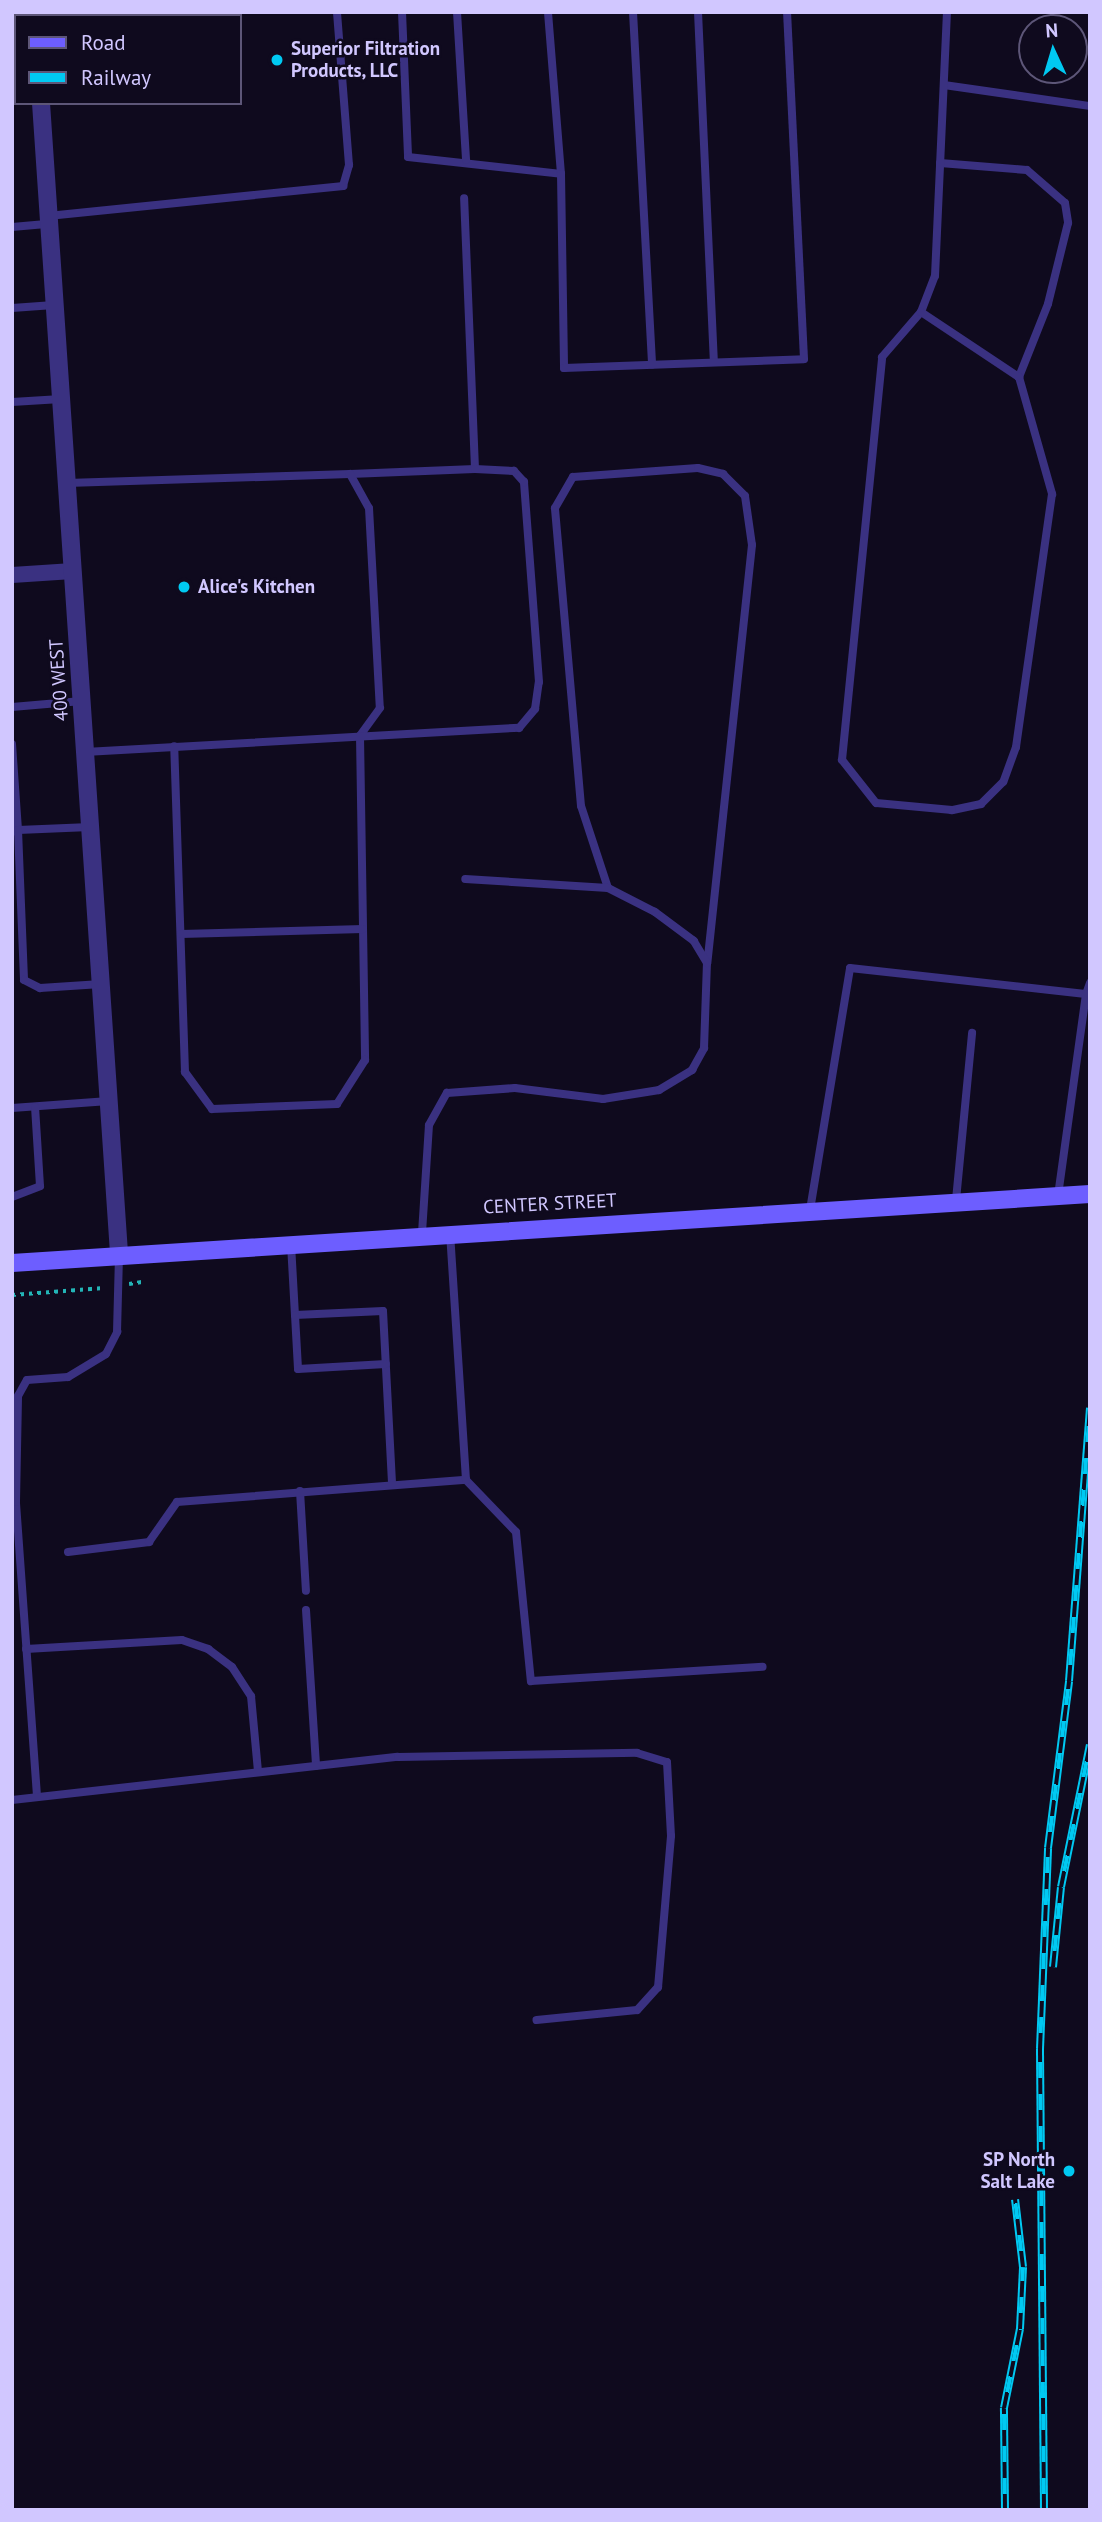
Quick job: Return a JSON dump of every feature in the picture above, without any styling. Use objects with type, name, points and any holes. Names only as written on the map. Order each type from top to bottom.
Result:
[{"type":"main road","name":"CENTER STREET","points":[[12,1263],[450,1231],[1090,1194]]},
{"type":"street","name":"400 WEST","points":[[41,105],[119,1254]]},
{"type":"street","points":[[12,575],[73,570]]},
{"type":"lane","points":[[12,226],[343,186],[349,165],[337,12]]},
{"type":"lane","points":[[402,12],[408,157],[466,160],[561,174]]},
{"type":"lane","points":[[457,12],[466,160]]},
{"type":"lane","points":[[548,12],[561,174],[564,368],[804,359],[787,12]]},
{"type":"lane","points":[[633,12],[652,364]]},
{"type":"lane","points":[[698,12],[713,362]]},
{"type":"lane","points":[[940,163],[1027,170],[1065,203],[1068,223],[1048,304],[1018,377],[1052,494],[1016,747],[1003,782],[981,804],[952,810],[876,803],[842,760],[856,575],[882,357],[920,312],[935,276],[940,163],[944,85],[947,12]]},
{"type":"lane","points":[[944,85],[1090,106]]},
{"type":"lane","points":[[464,198],[475,469]]},
{"type":"lane","points":[[12,308],[54,305]]},
{"type":"lane","points":[[920,312],[1018,377]]},
{"type":"lane","points":[[12,402],[61,399]]},
{"type":"lane","points":[[422,1233],[429,1125],[437,1102],[456,1088],[603,1100],[659,1090],[692,1070],[704,1048],[707,963],[752,545],[745,496],[723,474],[698,468],[573,477],[555,508],[581,806],[608,888]]},
{"type":"lane","points":[[67,483],[475,469],[514,471],[524,482],[539,682],[535,709],[519,728],[85,752]]},
{"type":"lane","points":[[174,747],[186,1072],[212,1109],[337,1104],[365,1060],[360,736],[380,708],[369,508],[350,474]]},
{"type":"lane","points":[[12,707],[82,701]]},
{"type":"lane","points":[[12,744],[24,980],[40,988],[101,984]]},
{"type":"lane","points":[[15,831],[90,827]]},
{"type":"lane","points":[[465,879],[608,888],[694,941],[707,963]]},
{"type":"lane","points":[[181,934],[363,929]]},
{"type":"lane","points":[[810,1210],[850,968],[1086,994]]},
{"type":"lane","points":[[1058,1195],[1086,994],[1090,983]]},
{"type":"lane","points":[[956,1200],[972,1033]]},
{"type":"lane","points":[[12,1108],[109,1101]]},
{"type":"lane","points":[[12,1197],[40,1186],[35,1107]]},
{"type":"lane","points":[[450,1231],[466,1480],[516,1532],[531,1681],[763,1667]]},
{"type":"lane","points":[[291,1242],[298,1369],[386,1364]]},
{"type":"lane","points":[[37,1796],[15,1442],[18,1396],[27,1380],[68,1377],[106,1354],[117,1332],[119,1254]]},
{"type":"lane","points":[[295,1315],[383,1311],[392,1485]]},
{"type":"lane","points":[[68,1552],[149,1542],[177,1502],[466,1480]]},
{"type":"lane","points":[[300,1491],[306,1591]]},
{"type":"lane","points":[[306,1610],[316,1766]]},
{"type":"lane","points":[[26,1649],[182,1640],[208,1649],[232,1667],[251,1696],[258,1772]]},
{"type":"lane","points":[[12,1800],[316,1766],[509,1752],[637,1753],[667,1762],[671,1836],[658,1987],[637,2010],[536,2020]]},
{"type":"path","points":[[12,1295],[102,1289]]},
{"type":"railway","points":[[1044,2510],[1040,2049],[1048,1848],[1069,1681],[1090,1408]]},
{"type":"railway","points":[[1053,1967],[1061,1887],[1090,1745]]},
{"type":"railway","points":[[1005,2510],[1004,2408],[1020,2329],[1023,2267],[1015,2199]]},
{"type":"place","name":"Superior Filtration Products, LLC","points":[[277,60]]},
{"type":"place","name":"Alice's Kitchen","points":[[184,587]]},
{"type":"place","name":"SP North Salt Lake","points":[[1069,2171]]}]
